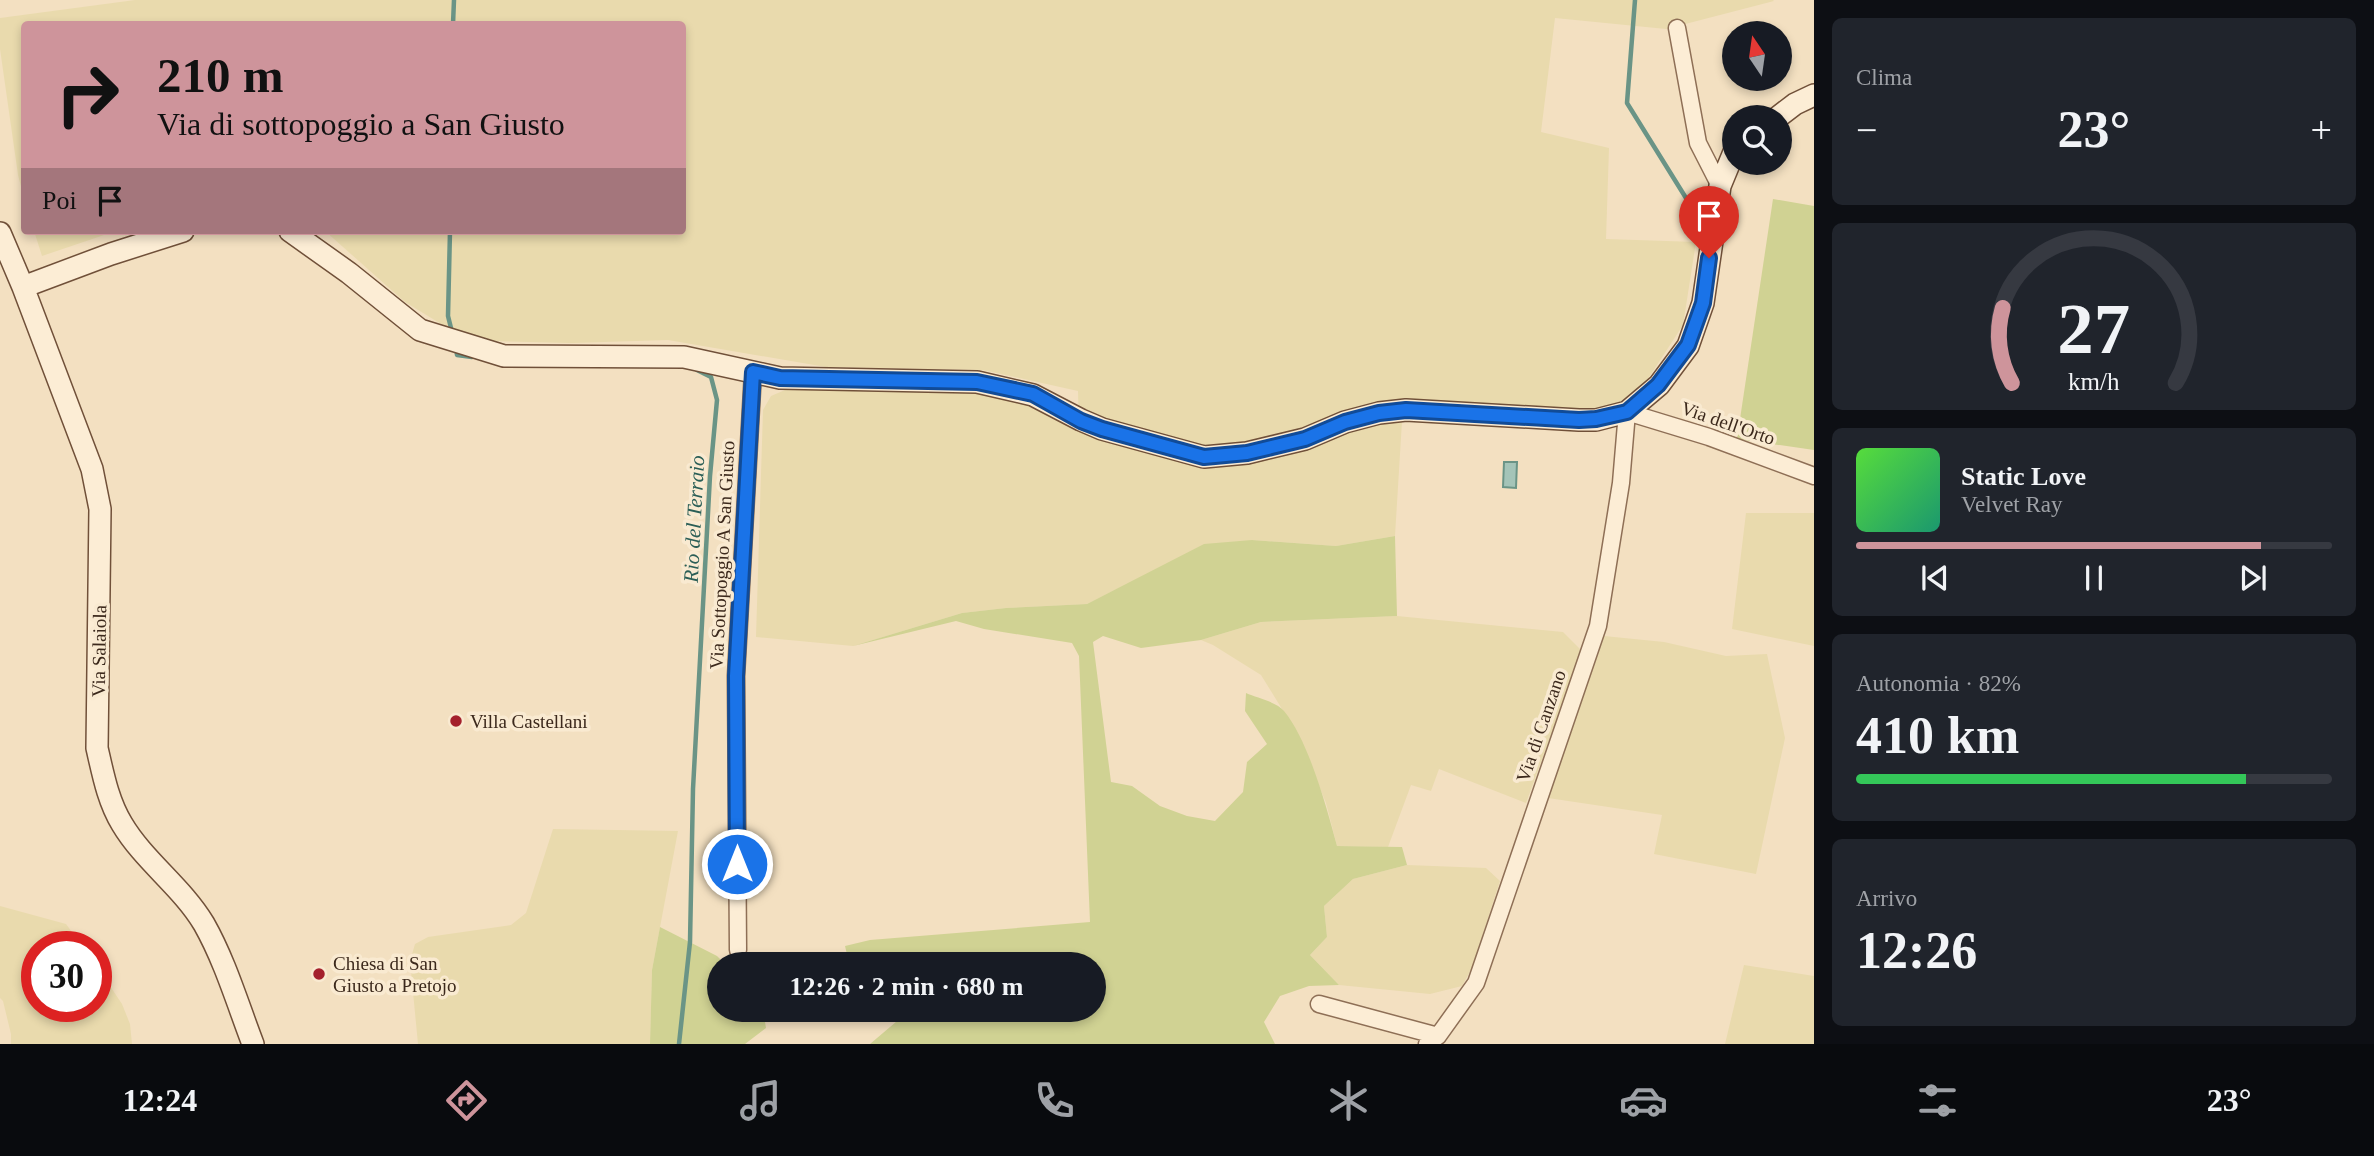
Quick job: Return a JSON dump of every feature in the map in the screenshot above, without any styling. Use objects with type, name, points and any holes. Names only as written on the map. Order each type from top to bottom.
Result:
[{"type":"street","points":[[1677,28],[1699,142],[1720,186]]},
{"type":"street","points":[[1792,106],[1814,95]]},
{"type":"street","points":[[296,235],[349,273],[420,330],[504,356],[684,357],[780,378],[977,382],[1033,394],[1081,421],[1102,429],[1204,457],[1247,453],[1305,439],[1345,422],[1379,413],[1406,410],[1579,420],[1627,412],[1658,385],[1688,345],[1703,303],[1720,186],[1725,175]]},
{"type":"street","name":"Via Salaiola","points":[[0,233],[92,469],[100,509],[97,748],[105,785],[122,824],[204,925],[253,1044]]},
{"type":"street","points":[[23,287],[170,235]]},
{"type":"street","name":"Via Sottopoggio A San Giusto","points":[[738,950],[736,676],[753,372]]},
{"type":"street","name":"Via dell'Orto","points":[[1627,412],[1814,476]]},
{"type":"street","name":"Via di Canzano","points":[[1319,1004],[1433,1040],[1476,983],[1598,626],[1621,483],[1627,412]]},
{"type":"shaded area","points":[[135,0],[1774,1],[1666,29],[1555,18],[1541,132],[1609,148],[1606,239],[1696,242],[1683,325],[1644,385],[1602,415],[1403,405],[1395,536],[1336,546],[1252,540],[1115,590],[1087,604],[962,613],[853,646],[756,637],[763,410],[771,396],[785,390],[965,389],[1009,397],[1079,430],[1078,391],[983,370],[826,367],[668,340],[572,343],[489,341],[451,330],[405,302],[330,235],[686,235],[686,21],[21,21],[21,186],[0,49],[0,18]]},
{"type":"shaded area","points":[[35,235],[104,235],[42,256]]},
{"type":"shaded area","points":[[1504,462],[1517,462],[1516,488],[1503,487]]},
{"type":"shaded area","points":[[1746,513],[1814,513],[1814,646],[1732,629]]},
{"type":"shaded area","points":[[1397,616],[1563,632],[1582,651],[1526,803],[1439,769],[1431,791],[1411,785],[1388,847],[1337,846],[1326,803],[1298,735],[1261,675],[1201,640],[1261,622]]},
{"type":"shaded area","points":[[1604,636],[1664,642],[1726,656],[1767,654],[1785,738],[1756,874],[1654,854],[1662,815],[1548,798]]},
{"type":"shaded area","points":[[553,829],[678,831],[652,970],[650,1044],[418,1044],[410,961],[415,944],[428,937],[511,925],[526,913]]},
{"type":"shaded area","points":[[1407,865],[1486,868],[1500,881],[1472,968],[1462,986],[1430,994],[1339,985],[1310,955],[1327,937],[1324,906],[1353,879]]},
{"type":"shaded area","points":[[0,906],[66,924],[71,931],[21,931],[21,1022],[112,1022],[112,989],[130,1024],[132,1044],[11,1044],[11,1034],[0,998]]},
{"type":"shaded area","points":[[1744,965],[1814,976],[1814,1044],[1725,1044]]},
{"type":"green space","points":[[1773,199],[1814,206],[1814,450],[1737,439]]},
{"type":"green space","points":[[1395,536],[1397,616],[1261,622],[1201,640],[1141,648],[1103,636],[1093,642],[1111,782],[1132,786],[1160,806],[1187,816],[1215,821],[1243,792],[1247,762],[1267,744],[1245,711],[1246,693],[1277,705],[1293,724],[1316,776],[1337,846],[1402,847],[1407,865],[1353,879],[1324,906],[1327,937],[1310,955],[1339,985],[1309,986],[1280,996],[1264,1022],[1275,1044],[870,1044],[896,1022],[1106,1022],[1106,952],[846,952],[845,946],[870,940],[1090,922],[1079,656],[1072,643],[984,629],[956,621],[853,646],[962,613],[1087,604],[1204,544],[1252,540],[1336,546]]},
{"type":"green space","points":[[660,927],[709,952],[707,952],[707,1022],[765,1022],[766,1028],[745,1044],[650,1044],[652,970]]},
{"type":"waterway","name":"Rio del Terraio","points":[[453,21],[454,0]]},
{"type":"waterway","points":[[1635,0],[1627,103],[1699,219],[1704,233]]},
{"type":"waterway","name":"Rio del Terraio","points":[[450,235],[448,316],[452,332]]},
{"type":"waterway","name":"Rio del Terraio","points":[[456,347],[457,355],[472,357]]},
{"type":"waterway","name":"Rio del Terraio","points":[[679,1044],[690,942],[693,789],[710,476],[717,400],[711,377],[697,370]]},
{"type":"place","name":"Villa Castellani","points":[[456,721]]},
{"type":"place","name":"Chiesa di San Giusto a Pretojo","points":[[319,974]]},
{"type":"route","points":[[737,864],[736,676],[753,372],[780,378],[977,382],[1033,394],[1081,421],[1102,429],[1204,457],[1247,453],[1305,439],[1345,422],[1379,413],[1406,410],[1596,419],[1627,412],[1644,400],[1674,367],[1688,345],[1703,303],[1709,258]]}]
